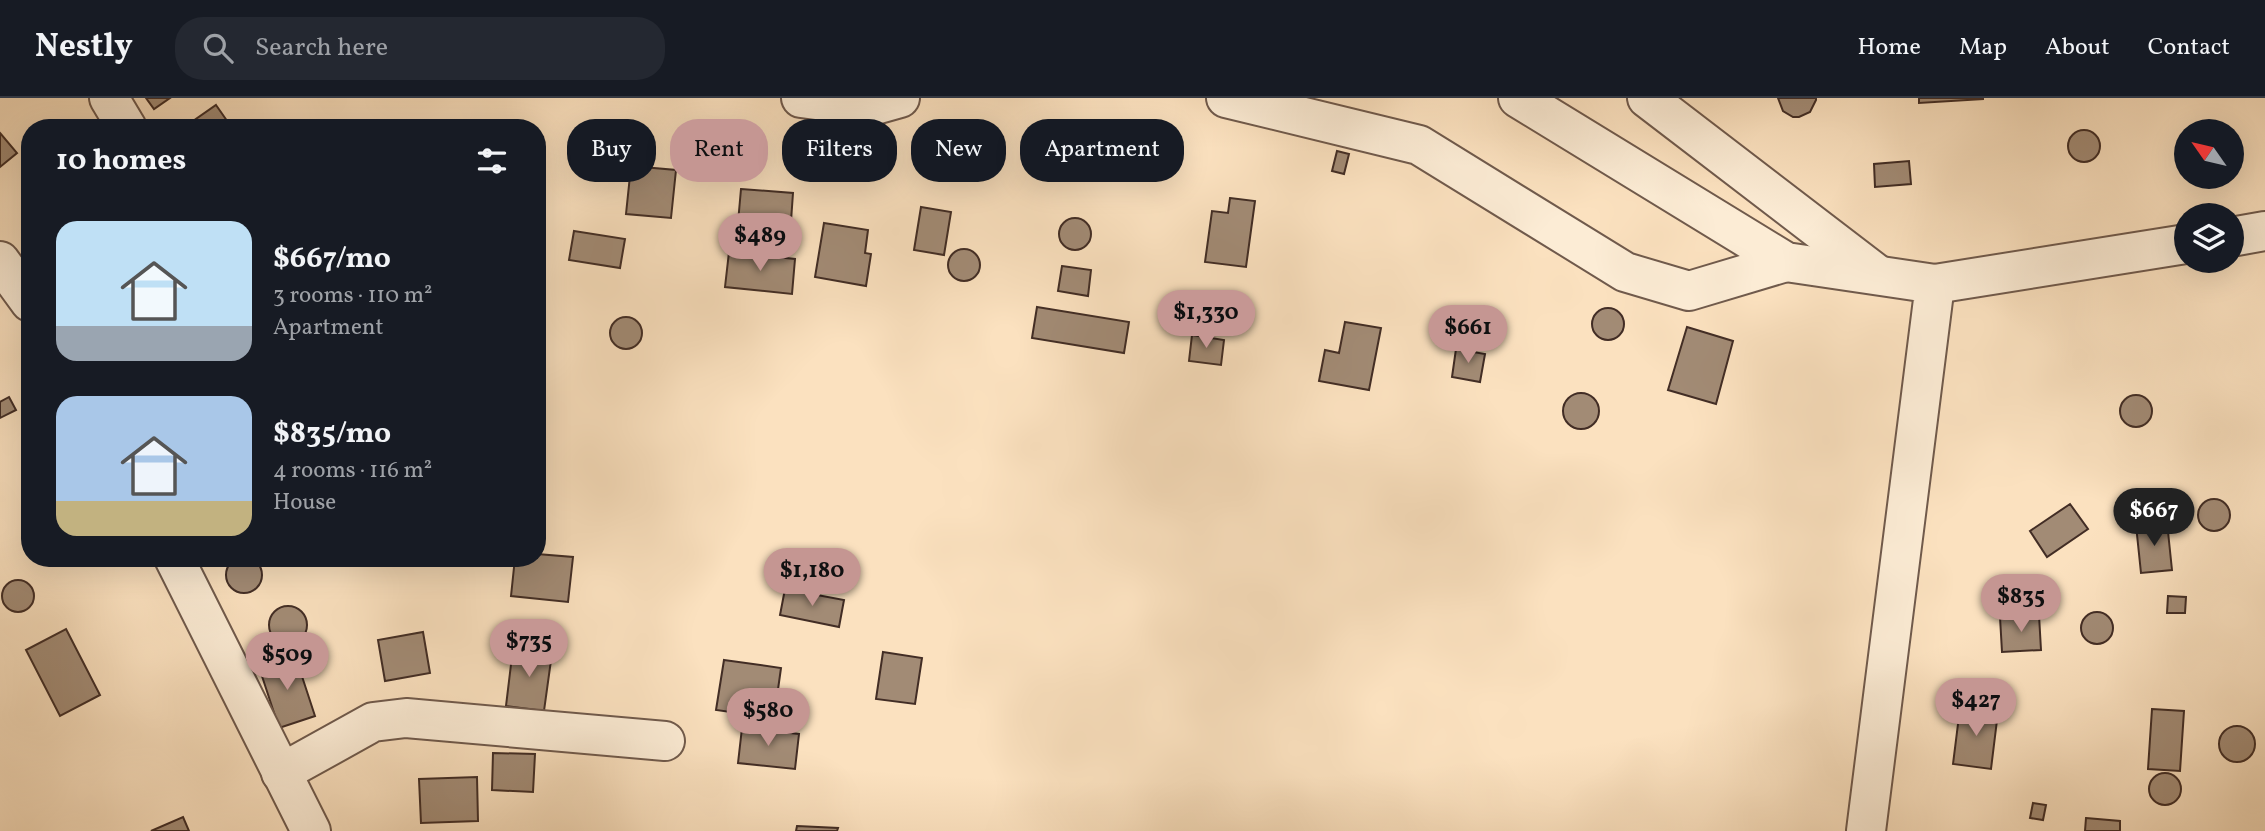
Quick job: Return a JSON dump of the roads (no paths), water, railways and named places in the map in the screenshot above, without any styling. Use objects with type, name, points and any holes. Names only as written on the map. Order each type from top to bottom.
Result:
[{"type":"street","points":[[109,98],[122,119]]},
{"type":"street","points":[[801,98],[868,107],[900,98]]},
{"type":"street","points":[[1226,98],[1419,145],[1625,272],[1689,291],[1786,262]]},
{"type":"street","points":[[1518,98],[1786,262],[1935,284],[2174,246]]},
{"type":"street","points":[[1647,98],[1879,276]]},
{"type":"street","points":[[2244,235],[2265,231]]},
{"type":"street","points":[[0,261],[21,290]]},
{"type":"street","points":[[1866,831],[1935,284]]},
{"type":"street","points":[[178,567],[311,831]]},
{"type":"street","points":[[281,773],[373,722],[406,718],[665,741]]}]
